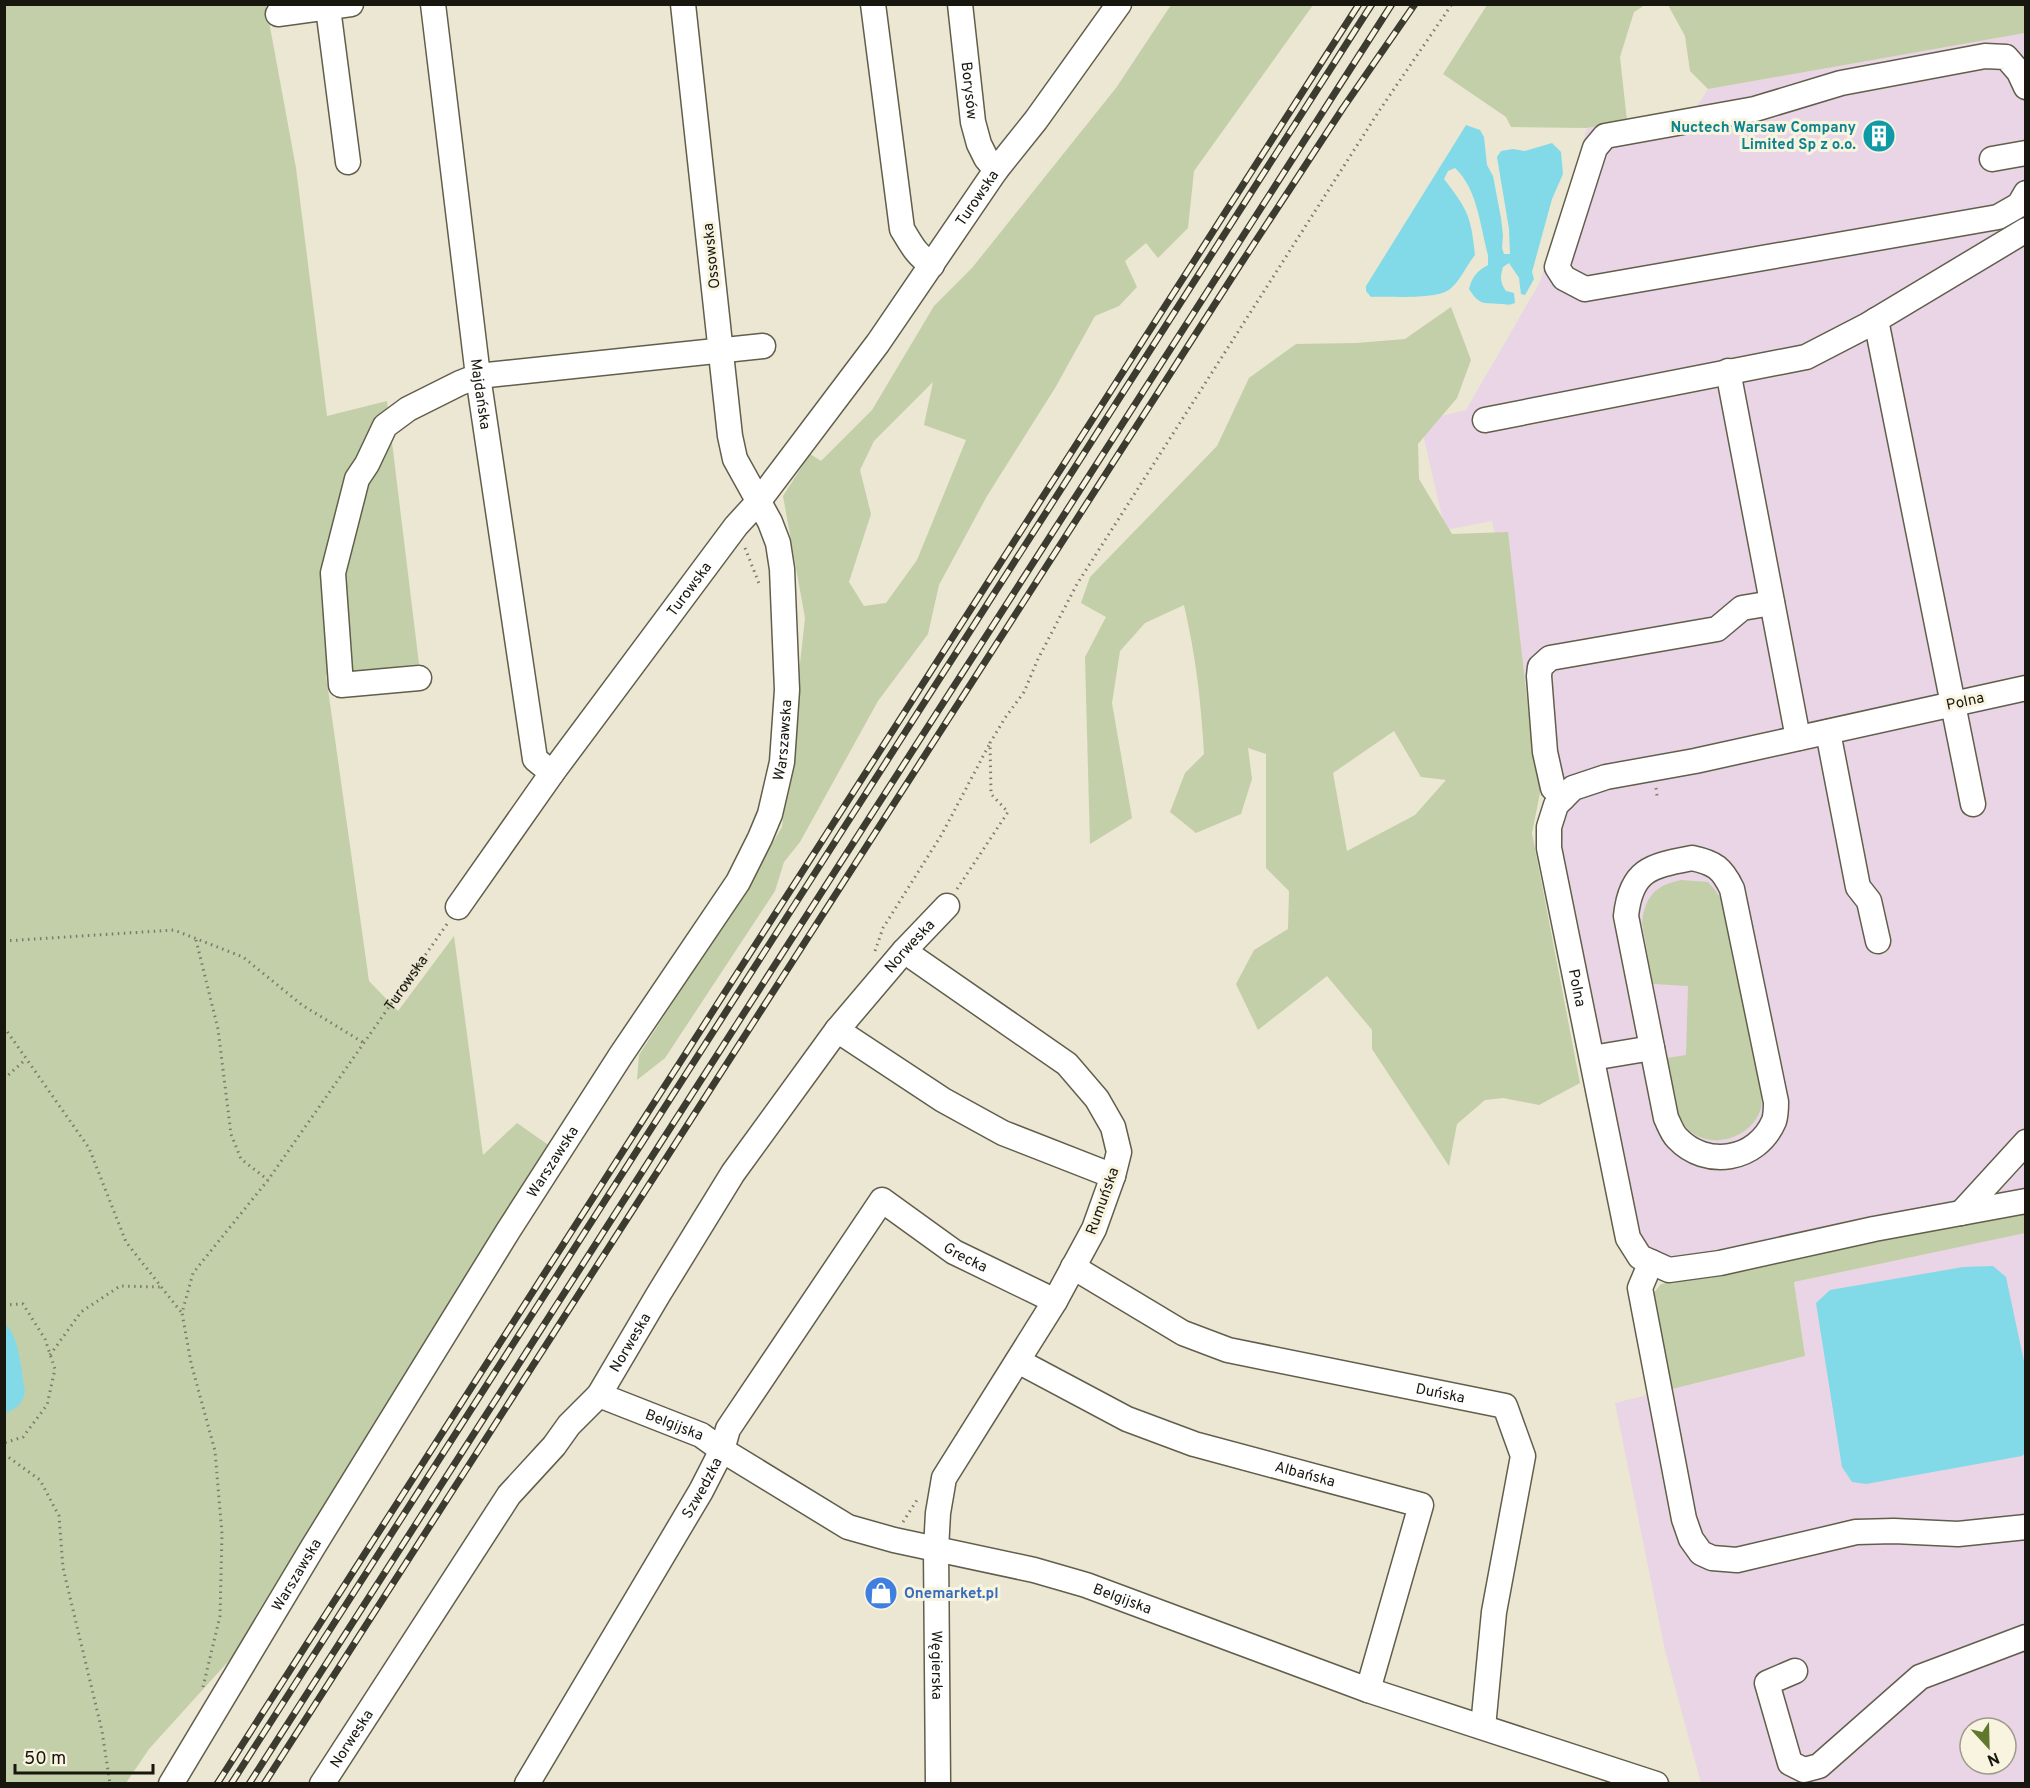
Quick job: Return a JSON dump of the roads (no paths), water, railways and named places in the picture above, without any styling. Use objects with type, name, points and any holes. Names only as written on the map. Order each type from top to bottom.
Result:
[{"type":"street","name":"Majdańska","points":[[433,4],[478,376],[535,759],[552,773]]},
{"type":"street","name":"Ossowska","points":[[683,4],[730,436],[735,459],[759,502]]},
{"type":"street","points":[[873,4],[902,229],[915,251],[932,265]]},
{"type":"street","name":"Borysów","points":[[960,4],[974,122],[979,144],[986,158],[996,170]]},
{"type":"street","name":"Turowska","points":[[458,907],[552,773],[736,526],[759,502],[878,344],[996,170],[1036,120],[1119,4]]},
{"type":"street","points":[[278,14],[339,6],[348,162]]},
{"type":"street","points":[[2025,87],[2019,72],[2006,57],[1985,56],[1840,83],[1755,109],[1605,136],[1595,148],[1557,267],[1564,278],[1585,289],[1998,217],[2019,205],[2025,193]]},
{"type":"street","points":[[1992,159],[2025,153]]},
{"type":"street","points":[[1485,420],[1806,357],[1876,320],[2025,230]]},
{"type":"street","points":[[1876,320],[1973,804]]},
{"type":"street","points":[[419,678],[341,685],[333,573],[357,479],[367,464],[385,426],[408,409],[478,376],[763,346]]},
{"type":"street","points":[[1728,371],[1798,738]]},
{"type":"street","name":"Warszawska","points":[[171,1784],[313,1546],[502,1241],[621,1054],[738,882],[760,838],[770,814],[782,762],[787,690],[782,569],[778,543],[759,502]]},
{"type":"street","points":[[1563,798],[1553,788],[1545,752],[1540,667],[1550,658],[1717,629],[1742,608],[1772,603]]},
{"type":"street","name":"Polna","points":[[1651,1262],[1640,1257],[1628,1238],[1549,848],[1549,827],[1556,805],[1573,788],[1606,777],[1695,761],[2025,688]]},
{"type":"street","points":[[1828,732],[1858,887],[1869,901],[1878,941]]},
{"type":"street","points":[[1692,858],[1709,861],[1724,873],[1732,890],[1776,1102],[1774,1119],[1766,1134],[1754,1148],[1723,1157],[1705,1157],[1689,1149],[1675,1136],[1666,1118],[1652,1048],[1626,916],[1628,899],[1633,887],[1644,872],[1657,865],[1692,858]]},
{"type":"street","name":"Norweska","points":[[322,1784],[509,1495],[570,1425],[600,1395],[733,1173],[837,1030],[904,951],[946,906]]},
{"type":"street","name":"Rumuńska","points":[[904,951],[1067,1064],[1097,1099],[1113,1127],[1119,1152],[1094,1229],[1055,1301],[944,1478],[938,1513],[936,1549]]},
{"type":"street","points":[[837,1030],[943,1100],[1003,1133],[1113,1176]]},
{"type":"street","points":[[1592,1058],[1652,1048]]},
{"type":"street","points":[[1961,1213],[2025,1142]]},
{"type":"street","name":"Grecka","points":[[882,1200],[954,1252],[1055,1301]]},
{"type":"street","name":"Szwedzka","points":[[527,1784],[701,1491],[722,1450],[728,1429],[882,1200]]},
{"type":"street","points":[[2025,1201],[1874,1229],[1720,1263],[1669,1270],[1651,1262],[1640,1288],[1684,1519],[1690,1539],[1701,1553],[1712,1558],[1737,1560],[1856,1532],[1958,1534],[2025,1527]]},
{"type":"street","name":"Duńska","points":[[1073,1267],[1183,1333],[1228,1350],[1505,1406],[1523,1456],[1494,1612],[1483,1727]]},
{"type":"street","name":"Albańska","points":[[1018,1361],[1127,1419],[1194,1444],[1421,1506],[1368,1690]]},
{"type":"street","name":"Belgijska","points":[[600,1395],[701,1435],[848,1527],[894,1540],[1034,1570],[1086,1585],[1368,1690],[1656,1784]]},
{"type":"street","name":"Węgierska","points":[[936,1549],[938,1784]]},
{"type":"street","points":[[1795,1671],[1767,1683],[1790,1763],[1803,1770],[1819,1766],[1920,1677],[2025,1637]]},
{"type":"water","points":[[1466,125],[1480,130],[1484,137],[1487,165],[1493,176],[1501,218],[1504,254],[1510,254],[1509,229],[1497,157],[1501,151],[1513,149],[1525,151],[1552,143],[1561,152],[1563,174],[1552,199],[1532,272],[1534,279],[1525,295],[1521,294],[1519,278],[1509,263],[1503,267],[1501,280],[1503,285],[1506,291],[1514,293],[1515,303],[1509,305],[1479,301],[1469,289],[1473,278],[1488,265],[1488,255],[1469,187],[1455,168],[1448,171],[1444,179],[1467,214],[1475,255],[1457,281],[1444,292],[1413,297],[1371,297],[1366,291],[1366,286]]},
{"type":"water","points":[[1993,1266],[2006,1277],[2025,1366],[2025,1453],[2022,1456],[1866,1484],[1852,1482],[1842,1467],[1816,1303],[1830,1290],[1963,1267]]},
{"type":"water","points":[[4,1324],[9,1328],[16,1344],[25,1392],[18,1406],[5,1413]]},
{"type":"railway","points":[[217,1784],[1359,4]]},
{"type":"railway","points":[[231,1784],[1372,4]]},
{"type":"railway","points":[[249,1784],[1392,4]]},
{"type":"railway","points":[[264,1784],[1240,265],[1343,108],[1415,4]]},
{"type":"place","name":"Nuctech Warsaw Company Limited Sp z o.o.","points":[[1879,136]]},
{"type":"place","name":"Onemarket.pl","points":[[881,1593]]}]
